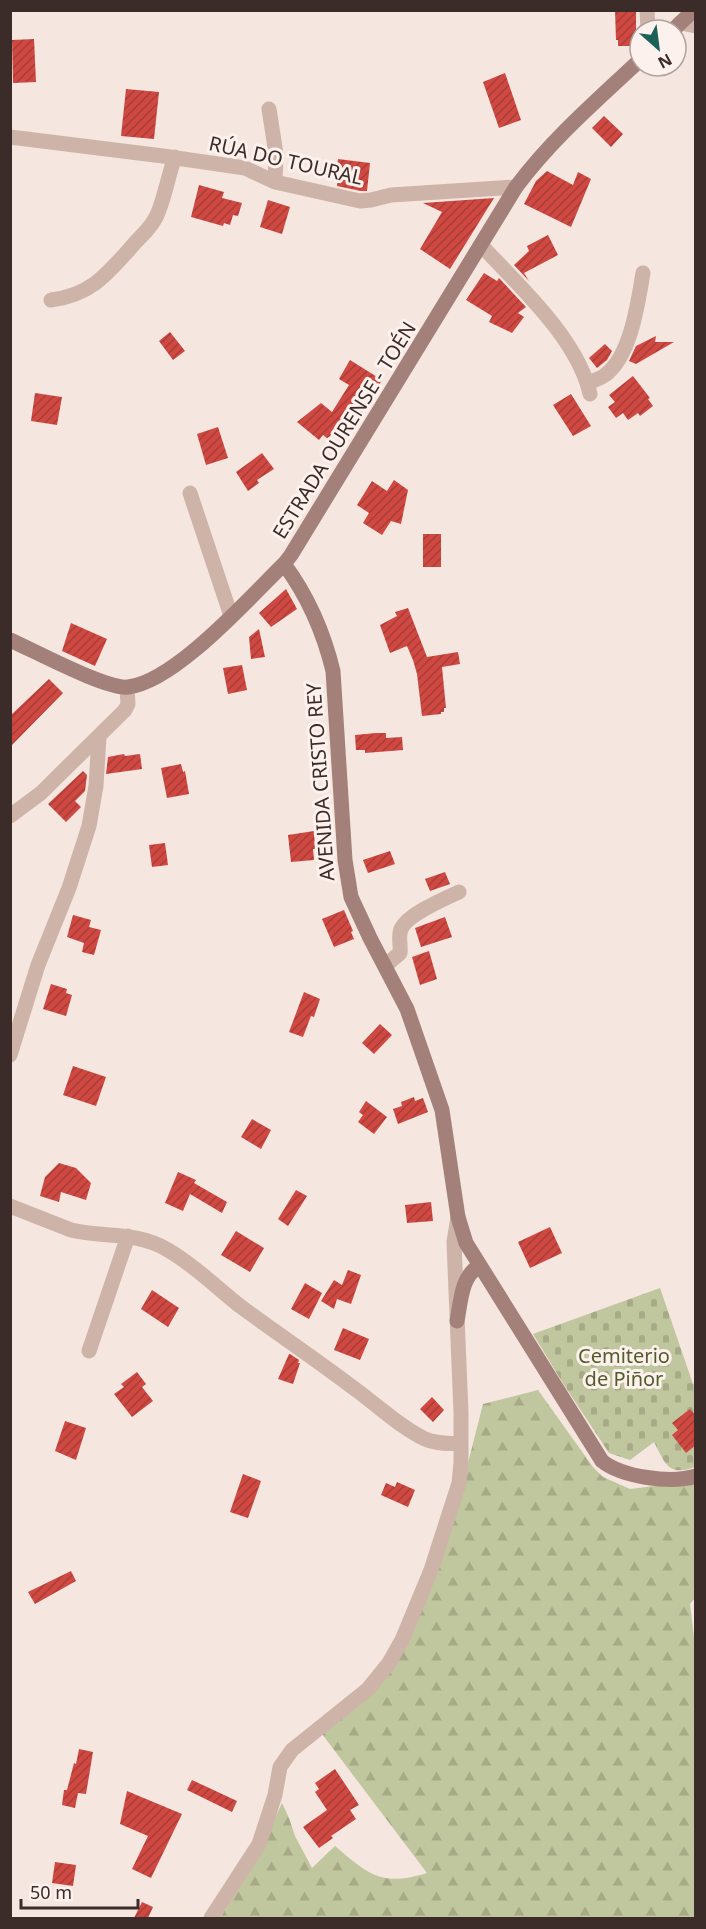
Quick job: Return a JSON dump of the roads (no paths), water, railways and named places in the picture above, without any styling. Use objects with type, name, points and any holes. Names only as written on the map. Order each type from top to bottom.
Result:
[{"type":"street","name":"ESTRADA OURENSE - TOÉN","points":[[127,688],[166,672],[231,616],[284,564],[482,246],[516,187],[560,135],[628,71]]},
{"type":"street","points":[[269,109],[276,154],[275,182]]},
{"type":"street","name":"RÚA DO TOURAL","points":[[10,137],[245,168],[275,182],[349,200],[360,201],[391,195],[516,187]]},
{"type":"street","points":[[51,300],[82,290],[102,279],[147,230],[158,215],[175,157]]},
{"type":"street","points":[[482,246],[571,348],[589,388],[609,372],[622,352],[631,330],[643,273]]},
{"type":"street","points":[[190,493],[231,616]]},
{"type":"street","name":"AVENIDA CRISTO REY","points":[[284,564],[303,593],[330,660],[335,688],[346,879],[355,907],[412,1021],[442,1110],[458,1217],[465,1243],[602,1461],[620,1470],[645,1476],[670,1479],[696,1476]]},
{"type":"street","points":[[10,639],[85,675],[127,688],[128,704],[41,793],[10,816]]},
{"type":"street","points":[[10,1055],[38,965],[69,888],[89,826],[97,778],[99,736]]},
{"type":"street","points":[[385,966],[400,953],[401,930],[406,922],[459,891]]},
{"type":"street","points":[[10,1206],[71,1230],[128,1236],[166,1248],[238,1304],[416,1434],[441,1444],[461,1443]]},
{"type":"street","points":[[211,1918],[259,1844],[275,1795],[280,1767],[285,1759],[292,1750],[368,1689],[379,1677],[402,1640],[431,1570],[459,1483],[461,1463],[461,1391],[454,1242],[458,1217]]},
{"type":"street","points":[[89,1351],[128,1236]]},
{"type":"street","points":[[457,1321],[466,1277],[479,1266]]},
{"type":"park label","name":"Cemiterio de Piñor","points":[[624,1366]]}]
